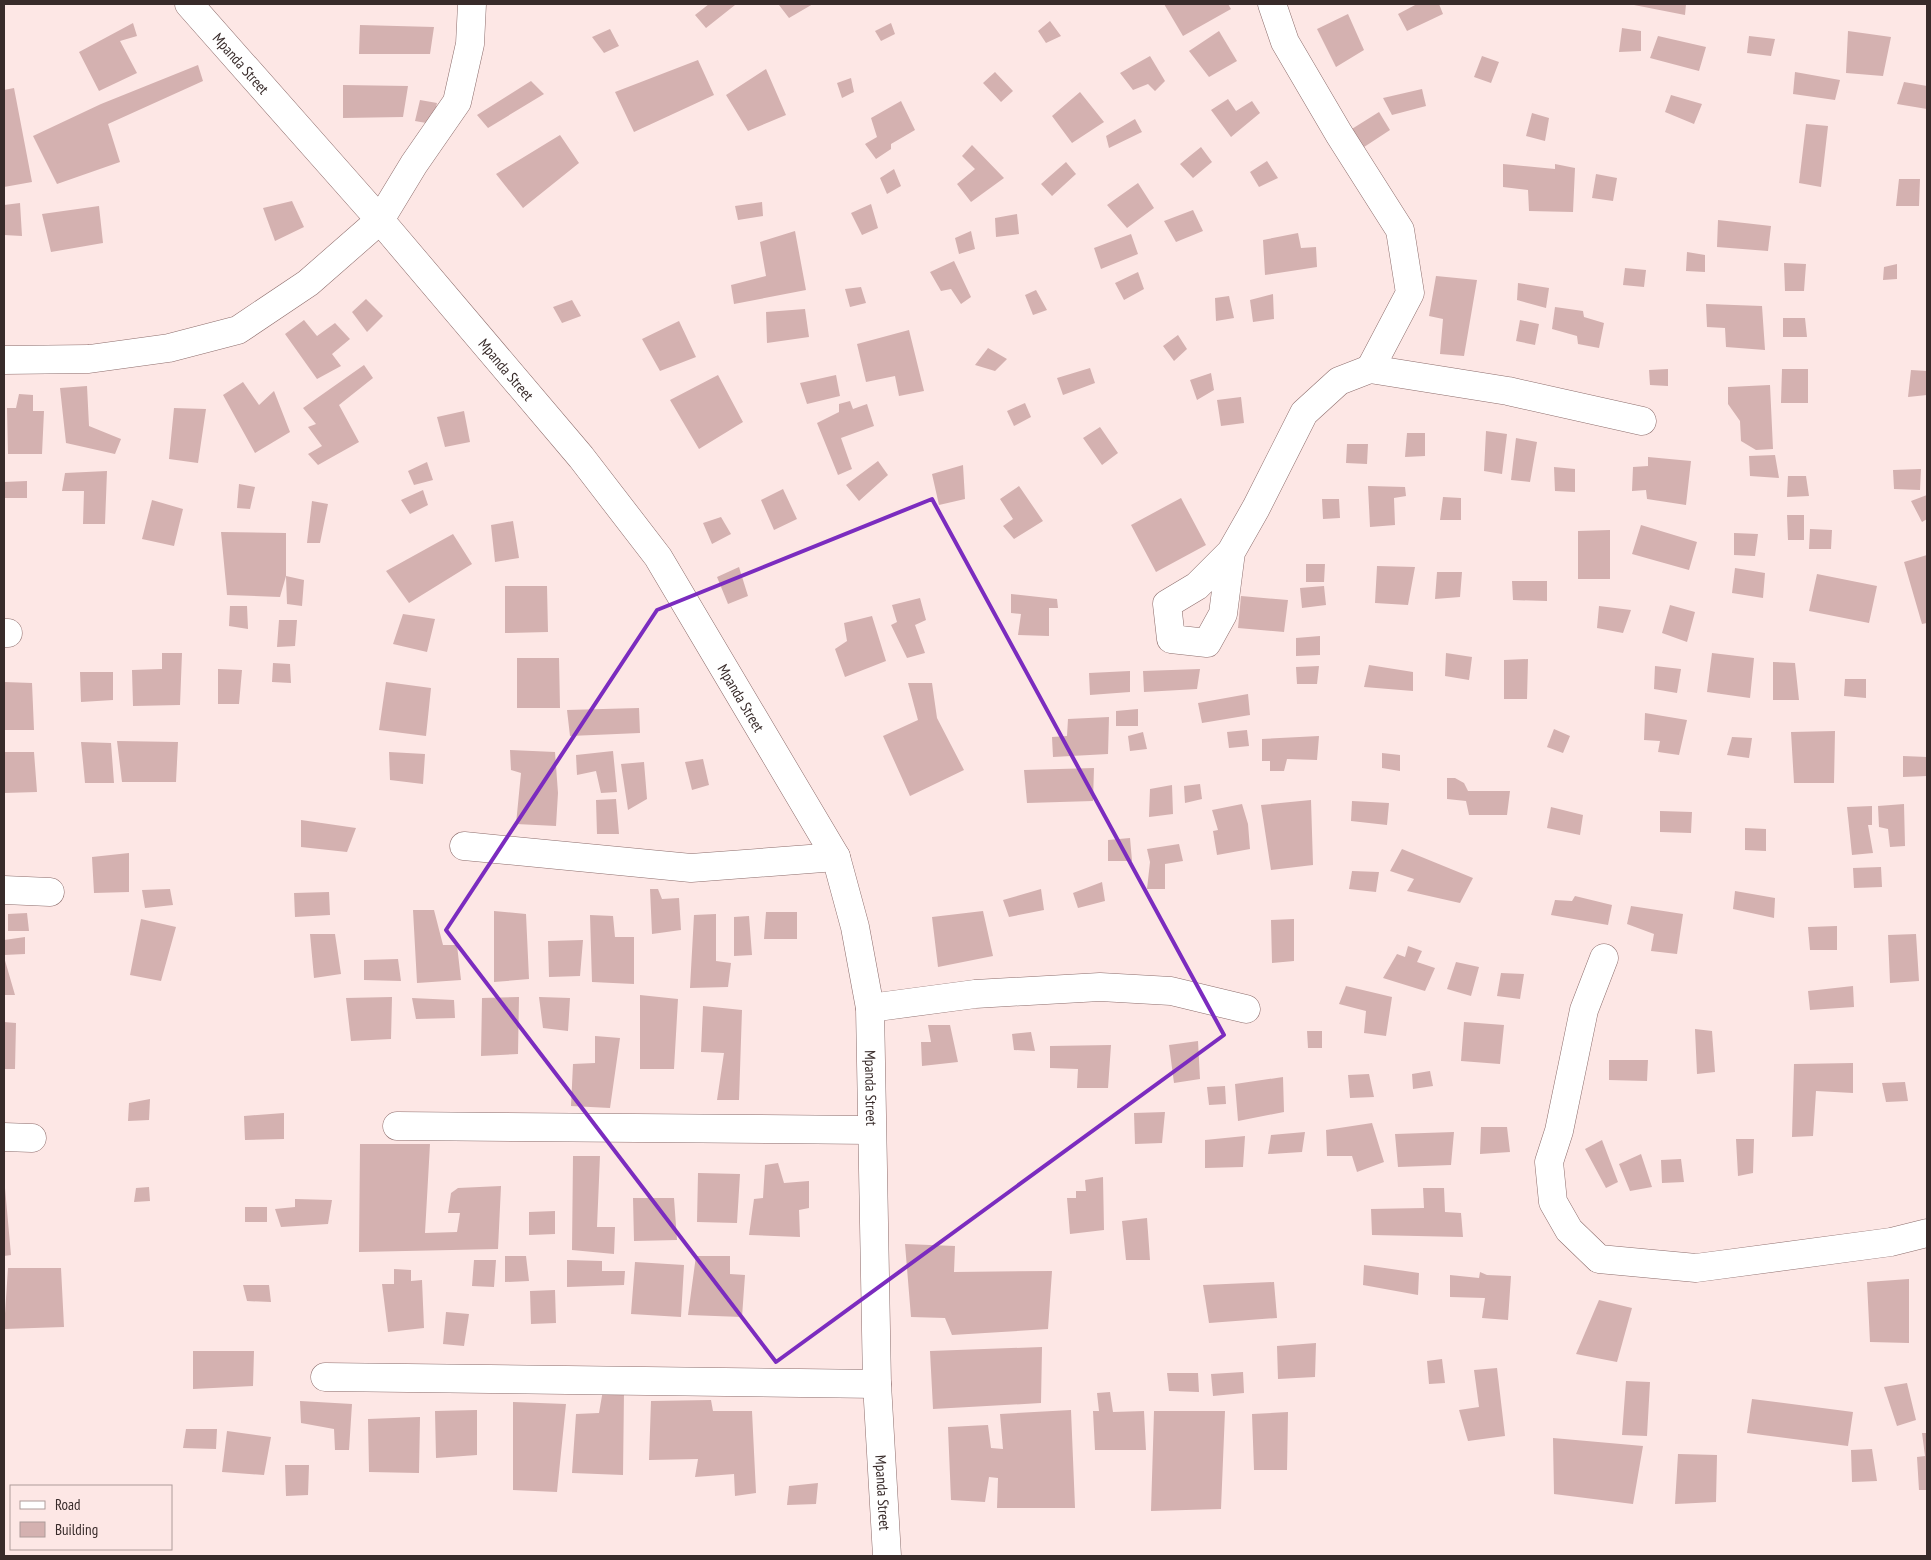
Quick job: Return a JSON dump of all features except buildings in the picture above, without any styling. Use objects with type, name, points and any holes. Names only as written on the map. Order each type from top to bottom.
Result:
[{"type":"street","name":"Mpanda Street","points":[[189,4],[380,220],[581,457],[658,557],[836,856],[855,927],[870,1008],[877,1384],[887,1556]]},
{"type":"street","points":[[4,360],[89,359],[169,348],[238,330],[308,283],[380,220],[414,164],[457,102],[470,44],[472,4]]},
{"type":"street","points":[[1272,4],[1286,42],[1339,134],[1400,230],[1410,293],[1370,369]]},
{"type":"street","points":[[1231,552],[1256,508],[1304,412],[1339,381],[1370,369],[1508,391],[1642,421]]},
{"type":"street","points":[[464,846],[691,868],[836,856]]},
{"type":"street","points":[[4,890],[50,892]]},
{"type":"street","points":[[1604,958],[1584,1010],[1559,1131],[1549,1162],[1553,1202],[1569,1230],[1599,1259],[1696,1268],[1891,1242],[1927,1233]]},
{"type":"street","points":[[870,1008],[975,994],[1100,987],[1171,991],[1246,1009]]},
{"type":"street","points":[[397,1126],[871,1130]]},
{"type":"street","points":[[4,1137],[32,1138]]},
{"type":"street","points":[[325,1377],[877,1384]]},
{"type":"highlighted area","points":[[932,499],[1224,1035],[776,1362],[446,930],[657,610]]}]
